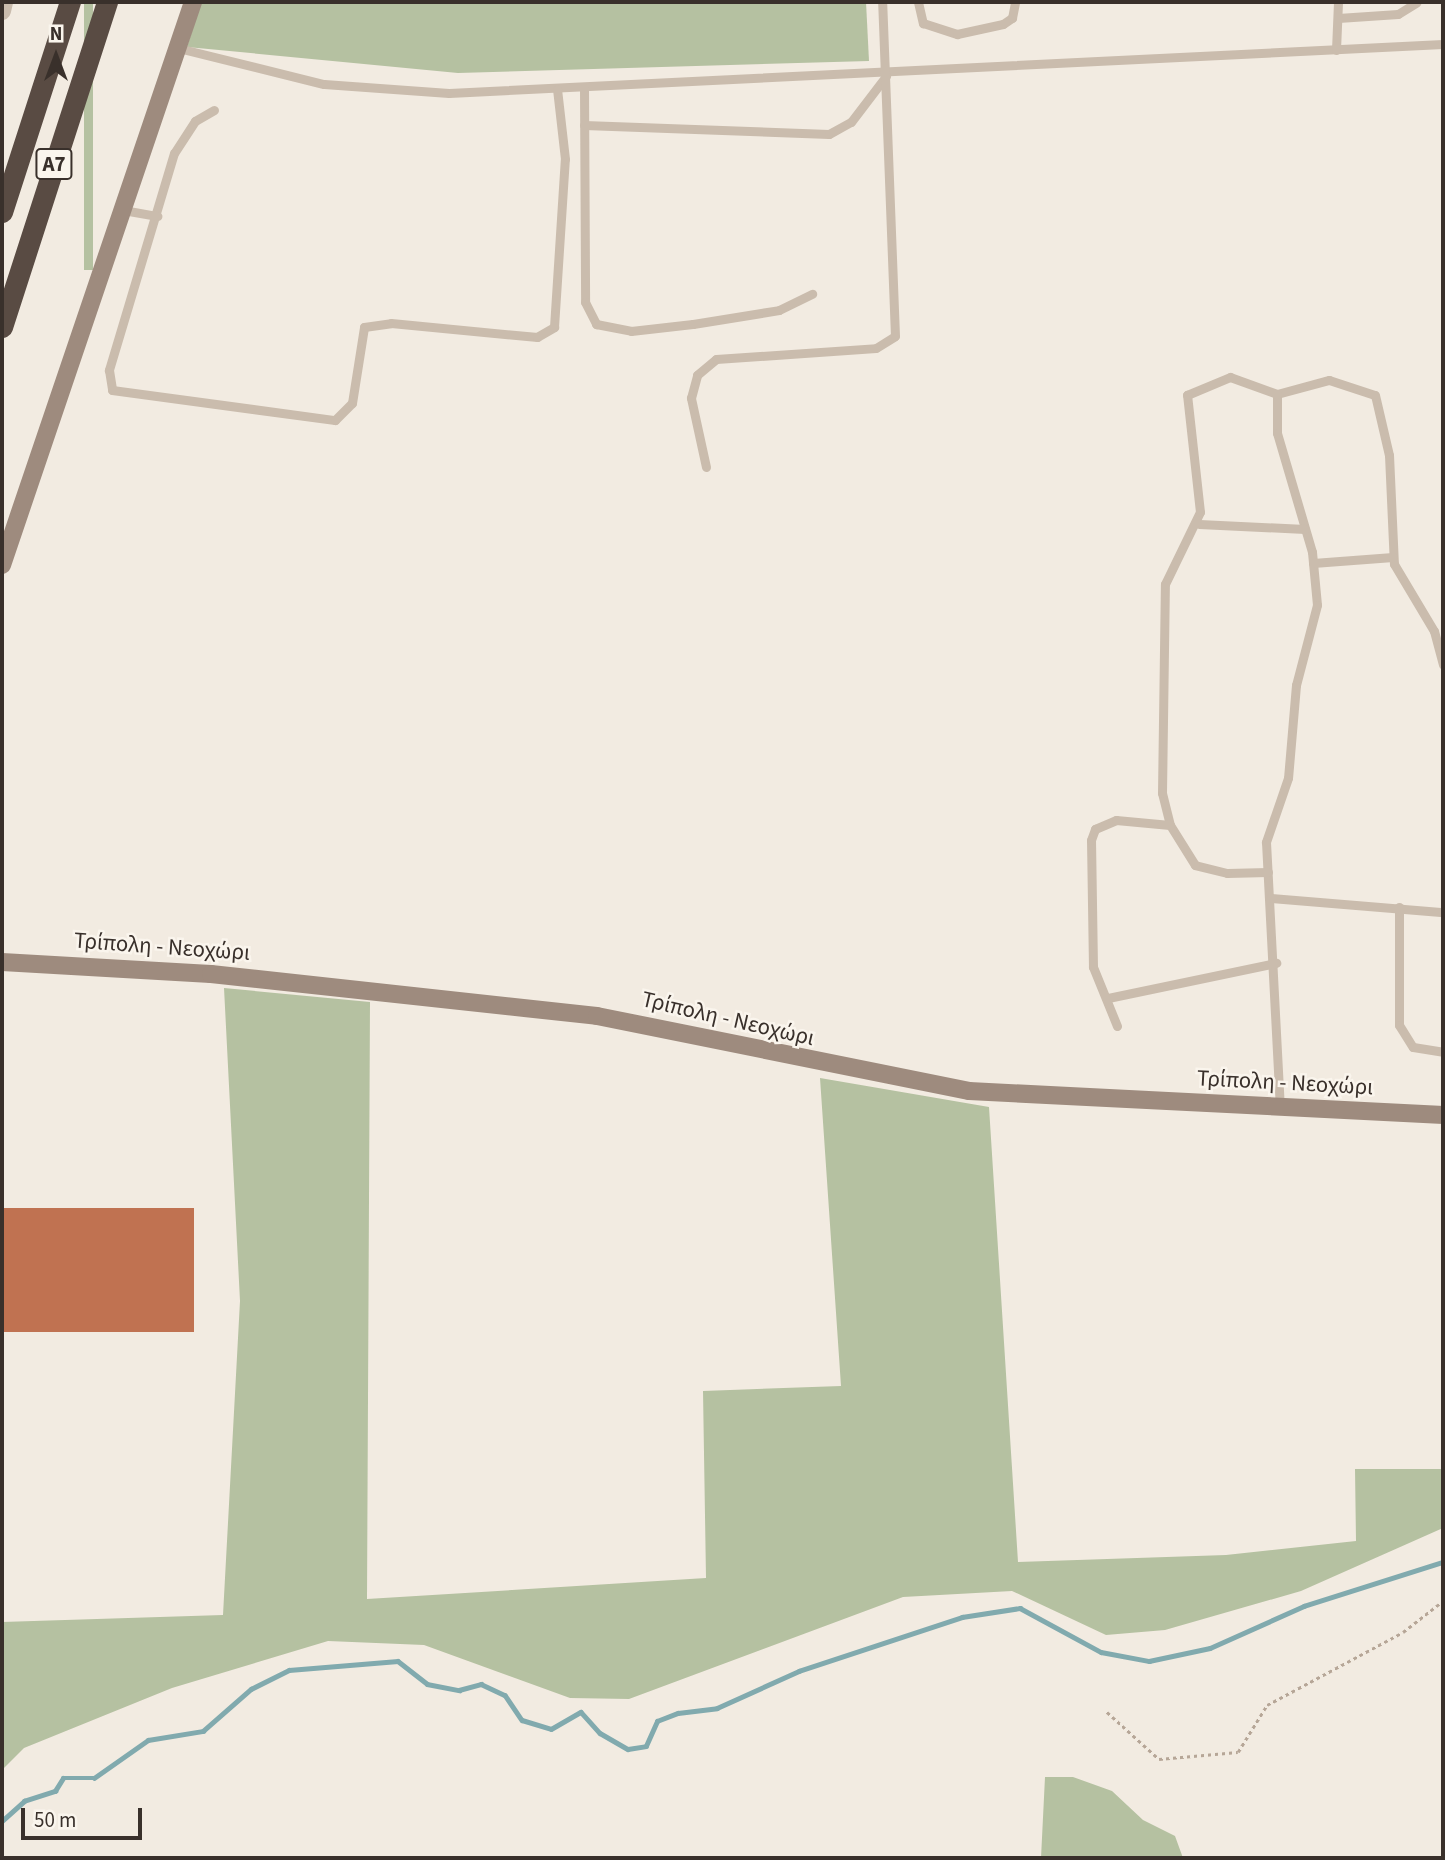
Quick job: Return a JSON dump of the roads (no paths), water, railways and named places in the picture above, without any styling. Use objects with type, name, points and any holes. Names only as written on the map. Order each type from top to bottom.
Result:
[{"type":"highway","name":"Α7","points":[[2,212],[70,2]]},
{"type":"highway","name":"Α7","points":[[2,327],[107,2]]},
{"type":"main road","points":[[2,565],[192,2]]},
{"type":"main road","name":"Τρίπολη - Νεοχώρι","points":[[2,962],[211,974],[597,1016],[969,1091],[1443,1115]]},
{"type":"street","points":[[2,11],[4,2]]},
{"type":"lane","points":[[706,467],[691,398],[697,375],[716,359],[876,348],[895,336],[882,2]]},
{"type":"lane","points":[[918,2],[923,23],[957,34],[1003,24],[1012,18],[1015,2]]},
{"type":"lane","points":[[1336,50],[1338,2]]},
{"type":"lane","points":[[1338,18],[1398,14],[1417,2]]},
{"type":"lane","points":[[178,48],[378,91],[557,89],[886,76],[1443,44]]},
{"type":"lane","points":[[584,125],[829,134],[851,122],[886,76]]},
{"type":"lane","points":[[584,88],[586,302],[596,324],[631,331],[693,324],[779,310],[812,294]]},
{"type":"lane","points":[[214,110],[180,142],[110,370],[112,390],[130,397],[335,420],[352,403],[364,327],[391,323],[537,337],[554,327],[565,159],[557,89]]},
{"type":"lane","points":[[123,210],[157,216]]},
{"type":"lane","points":[[1268,872],[1227,873],[1195,865],[1170,825],[1162,793],[1164,584],[1174,556],[1199,523],[1200,479],[1187,395],[1230,377],[1277,394],[1329,380],[1375,395],[1388,455],[1393,556],[1434,631],[1443,665]]},
{"type":"lane","points":[[1277,394],[1277,433],[1314,563],[1317,605],[1296,685],[1288,778],[1270,816],[1268,872],[1276,963],[1280,1106]]},
{"type":"lane","points":[[1199,523],[1305,529]]},
{"type":"lane","points":[[1314,563],[1393,556]]},
{"type":"lane","points":[[1117,1026],[1108,998],[1093,967],[1091,840],[1096,830],[1116,820],[1170,825]]},
{"type":"lane","points":[[1271,898],[1443,912]]},
{"type":"lane","points":[[1399,907],[1399,1025],[1413,1047],[1443,1052]]},
{"type":"lane","points":[[1108,998],[1276,963]]},
{"type":"waterway","points":[[2,1821],[24,1801],[55,1791],[63,1778],[94,1778],[148,1740],[203,1731],[251,1689],[289,1670],[398,1661],[427,1684],[459,1690],[481,1684],[505,1695],[522,1720],[551,1729],[581,1712],[600,1733],[628,1749],[646,1746],[657,1721],[678,1713],[717,1708],[799,1671],[962,1617],[1020,1608],[1101,1652],[1149,1661],[1210,1648],[1304,1606],[1443,1562]]}]
